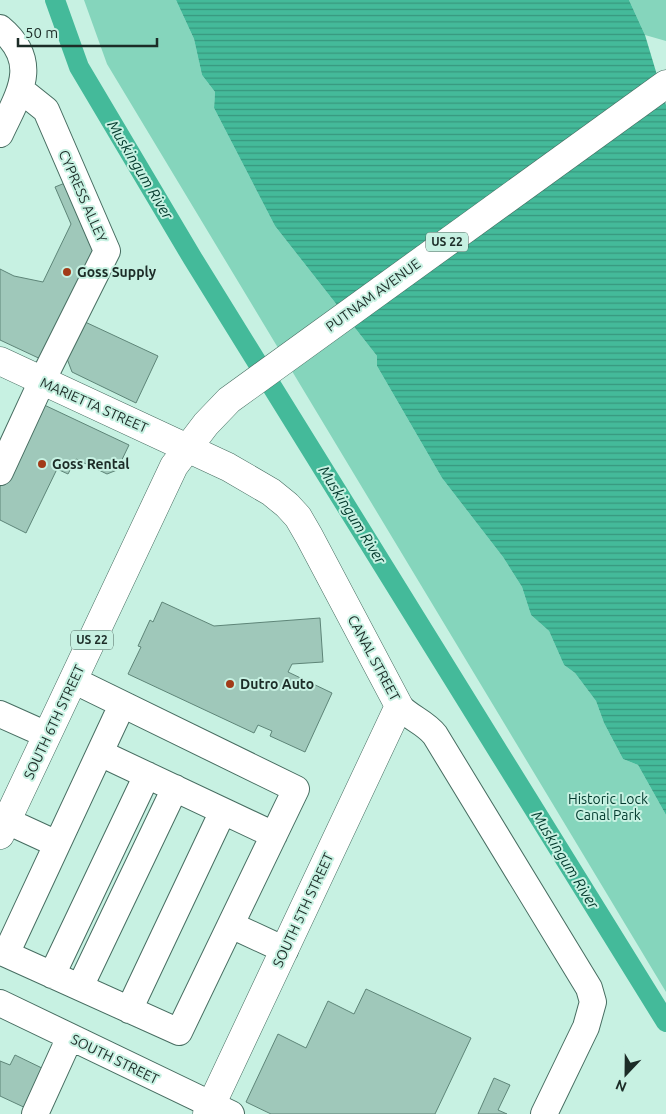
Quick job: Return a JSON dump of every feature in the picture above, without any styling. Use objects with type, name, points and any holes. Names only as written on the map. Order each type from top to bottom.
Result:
[{"type":"main road","name":"PUTNAM AVENUE","points":[[188,448],[206,424],[229,400],[666,84]]},
{"type":"main road","name":"MARIETTA STREET","points":[[0,361],[188,448]]},
{"type":"main road","name":"SOUTH 6TH STREET","points":[[3,828],[174,466],[188,448]]},
{"type":"main road","name":"CANAL STREET","points":[[188,448],[228,466],[271,492],[287,504],[298,517],[399,706]]},
{"type":"main road","name":"SOUTH 5TH STREET","points":[[217,1111],[285,950],[399,706]]},
{"type":"street","points":[[0,28],[14,42],[20,54],[24,72],[20,90],[0,134]]},
{"type":"street","name":"CYPRESS ALLEY","points":[[0,472],[42,381],[107,251],[46,110],[20,90]]},
{"type":"street","points":[[73,680],[296,790],[178,1032],[6,954],[122,705]]},
{"type":"street","name":"CANAL STREET","points":[[399,706],[412,718],[425,724],[435,735],[589,988],[593,1002],[586,1027],[544,1114]]},
{"type":"street","points":[[0,714],[48,735]]},
{"type":"street","points":[[100,753],[274,835]]},
{"type":"street","points":[[52,975],[147,775]]},
{"type":"street","points":[[80,988],[175,788]]},
{"type":"street","points":[[129,1010],[223,811]]},
{"type":"street","points":[[3,828],[57,844]]},
{"type":"street","points":[[230,925],[285,950]]},
{"type":"street","name":"SOUTH STREET","points":[[0,1003],[217,1111]]},
{"type":"street","points":[[35,1114],[70,1037]]},
{"type":"green space","name":"Historic Lock Canal Park","points":[[84,0],[176,0],[194,39],[202,75],[215,92],[214,108],[275,226],[377,356],[377,366],[442,478],[503,557],[522,587],[531,615],[549,631],[564,665],[575,673],[596,701],[604,723],[623,759],[638,765],[666,815],[666,992],[107,64]]},
{"type":"green space","points":[[629,0],[666,0],[666,41],[645,35]]},
{"type":"shaded area","points":[[176,0],[629,0],[645,35],[666,105],[666,815],[638,765],[623,759],[604,723],[596,701],[575,673],[564,665],[549,631],[531,615],[522,587],[503,557],[442,478],[377,366],[377,356],[275,226],[214,108],[215,92],[202,75],[194,39]]},
{"type":"building","name":"Goss Supply","points":[[70,181],[98,248],[47,362],[0,340],[0,269],[14,276],[43,282],[71,224],[55,187]]},
{"type":"building","points":[[83,321],[158,356],[136,403],[72,372],[66,356]]},
{"type":"building","name":"Goss Rental","points":[[40,403],[129,445],[117,470],[107,474],[76,459],[68,474],[57,469],[26,533],[0,520],[0,487]]},
{"type":"building","name":"Dutro Auto","points":[[162,602],[214,626],[320,618],[323,662],[292,664],[288,672],[332,693],[305,752],[270,736],[272,731],[258,725],[254,733],[128,674],[141,647],[138,646],[150,620],[153,622]]},
{"type":"building","points":[[366,989],[471,1038],[435,1114],[271,1114],[246,1102],[278,1034],[306,1048],[328,1001],[354,1014]]},
{"type":"building","points":[[15,1055],[48,1071],[30,1110],[0,1096],[0,1061],[10,1065]]},
{"type":"building","points":[[494,1078],[510,1085],[498,1110],[507,1114],[478,1114]]},
{"type":"waterway","name":"Muskingum River","points":[[55,0],[79,67],[193,259],[666,1022]]},
{"type":"place","name":"Goss Supply","points":[[67,272]]},
{"type":"place","name":"Goss Rental","points":[[42,464]]},
{"type":"place","name":"Dutro Auto","points":[[230,684]]}]
